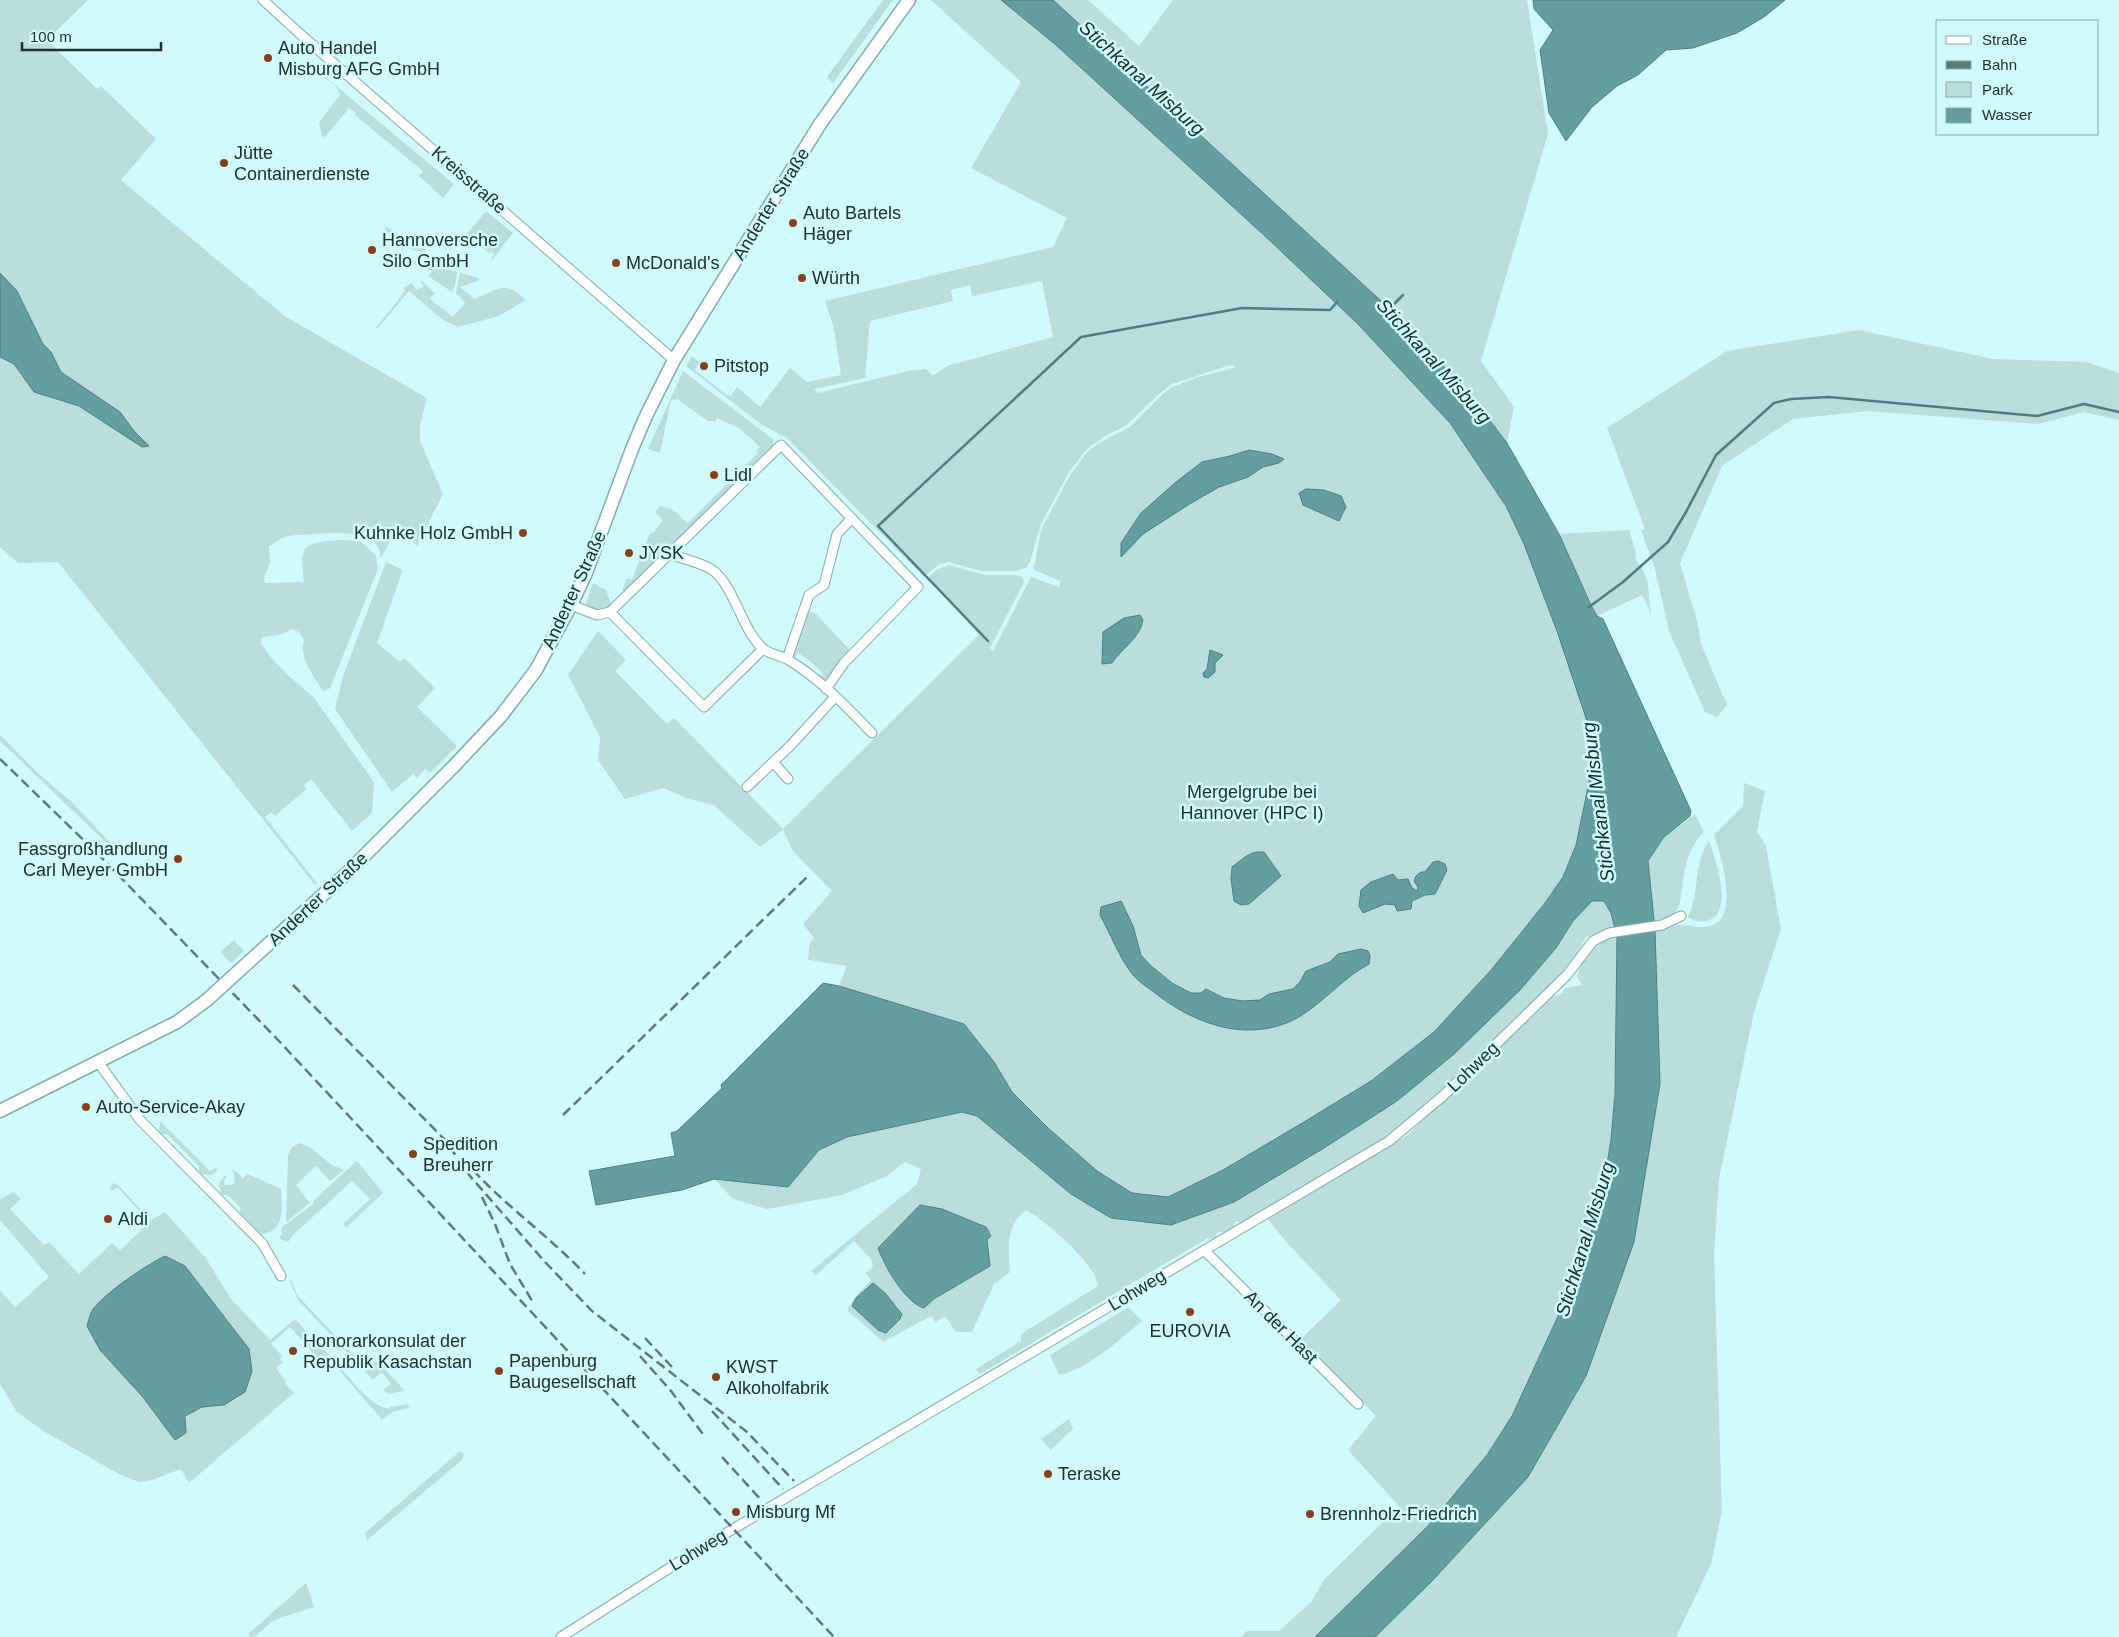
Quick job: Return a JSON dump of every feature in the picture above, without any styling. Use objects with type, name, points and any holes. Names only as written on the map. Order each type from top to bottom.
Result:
[{"type":"main road","name":"Anderter Straße","points":[[0,1111],[177,1022],[207,1000],[353,868],[481,739],[514,700],[536,670],[572,605],[632,449],[674,360],[820,124],[909,0]]},
{"type":"street","name":"Kreisstraße","points":[[263,0],[298,33],[674,360]]},
{"type":"street","points":[[572,605],[597,615],[610,612],[781,445],[918,587],[844,663],[826,689]]},
{"type":"street","points":[[786,659],[810,595],[824,584],[837,534],[851,519]]},
{"type":"street","points":[[670,554],[704,566],[718,576],[727,588],[755,639],[763,649],[804,669],[872,733]]},
{"type":"street","points":[[610,612],[704,707],[763,649]]},
{"type":"street","points":[[747,787],[831,704],[835,697]]},
{"type":"street","points":[[773,762],[788,779]]},
{"type":"street","name":"Lohweg","points":[[561,1637],[700,1548],[756,1517],[1204,1250],[1360,1160],[1405,1130],[1567,975],[1588,945],[1601,935],[1662,925],[1681,916]]},
{"type":"street","points":[[98,1062],[140,1120],[262,1243],[281,1276]]},
{"type":"street","name":"An der Hast","points":[[1204,1250],[1358,1404]]},
{"type":"green space","points":[[0,0],[88,0],[47,40],[97,89],[101,86],[156,139],[121,180],[286,317],[427,398],[420,426],[420,441],[443,494],[417,546],[399,526],[380,559],[379,549],[374,542],[355,534],[293,535],[282,538],[269,546],[270,563],[264,577],[265,583],[304,582],[302,562],[304,551],[308,547],[321,542],[360,541],[376,555],[378,569],[330,688],[324,692],[305,661],[304,640],[299,632],[292,629],[280,635],[262,637],[261,643],[269,655],[314,698],[374,782],[372,813],[352,831],[311,779],[304,785],[307,789],[275,816],[271,812],[265,817],[317,883],[315,885],[58,562],[18,563],[0,547],[0,357],[14,364],[34,392],[79,406],[148,446],[120,412],[61,372],[51,352],[43,344],[17,291],[0,273]]},
{"type":"green space","points":[[883,0],[893,0],[833,83],[827,77]]},
{"type":"green space","name":"Mergelgrube bei Hannover (HPC I)","points":[[931,0],[1001,0],[1056,45],[1266,237],[1358,324],[1443,415],[1482,468],[1506,506],[1524,544],[1557,631],[1587,721],[1589,782],[1576,845],[1563,877],[1545,903],[1492,969],[1434,1032],[1371,1081],[1223,1170],[1168,1197],[1132,1193],[1097,1172],[1012,1092],[994,1062],[897,1004],[839,986],[847,966],[808,960],[810,943],[814,938],[803,924],[832,891],[793,851],[783,830],[760,847],[714,805],[689,799],[663,788],[625,799],[598,760],[600,737],[568,675],[598,631],[626,660],[615,671],[667,724],[674,718],[783,829],[979,635],[931,582],[926,580],[936,570],[949,565],[985,575],[1016,575],[1023,577],[1024,582],[990,648],[993,651],[1031,577],[1059,587],[1061,581],[1034,570],[1041,530],[1069,477],[1087,452],[1099,443],[1130,427],[1172,387],[1198,377],[1234,368],[1234,365],[1227,366],[1172,384],[1127,425],[1105,436],[1087,449],[1069,472],[1040,526],[1030,562],[1026,568],[1015,571],[981,571],[948,562],[938,565],[924,577],[787,438],[762,425],[686,366],[692,356],[700,362],[695,370],[727,395],[737,382],[728,394],[731,396],[737,387],[760,407],[790,368],[807,382],[841,375],[834,329],[825,301],[1053,247],[1067,218],[971,168],[1021,82]],"holes":[[[1042,281],[1053,337],[947,366],[932,375],[926,369],[908,371],[818,393],[814,389],[865,378],[870,321],[953,301],[951,290],[970,285],[972,296]]]},
{"type":"green space","points":[[1053,0],[1088,0],[1139,46],[1173,0],[1527,0],[1548,134],[1481,361],[1514,407],[1507,443],[1468,392],[1379,299]]},
{"type":"green space","points":[[313,67],[454,184],[443,198],[419,176],[423,171],[349,108],[325,137],[322,136],[319,122],[340,95],[338,89]]},
{"type":"green space","points":[[486,211],[513,233],[492,260],[494,254],[491,251],[489,253],[480,246],[477,249],[463,238]]},
{"type":"green space","points":[[385,226],[426,249],[424,253],[410,249],[385,230]]},
{"type":"green space","points":[[399,256],[457,272],[452,292],[428,276],[432,271],[399,258]]},
{"type":"green space","points":[[460,273],[479,278],[478,281],[460,287],[474,299],[496,289],[506,288],[526,300],[499,316],[458,327],[443,320],[409,291],[376,328],[405,291],[403,288],[412,283],[416,290],[423,287],[420,279],[435,293],[430,299],[453,317],[465,303],[456,293]]},
{"type":"green space","points":[[1859,330],[1993,359],[2087,362],[2119,373],[2119,420],[2084,412],[2038,424],[1867,411],[1793,419],[1722,466],[1680,563],[1697,621],[1701,644],[1727,705],[1717,717],[1705,712],[1669,631],[1655,569],[1641,530],[1645,529],[1607,428],[1727,351]]},
{"type":"green space","points":[[683,371],[773,439],[773,445],[629,591],[622,591],[627,578],[632,580],[649,535],[654,532],[663,520],[655,512],[660,506],[673,510],[688,523],[758,453],[756,451],[760,447],[739,428],[717,418],[715,421],[708,421],[677,399],[671,400],[660,453],[648,449]]},
{"type":"green space","points":[[1629,530],[1635,549],[1636,560],[1645,574],[1648,585],[1651,614],[1642,595],[1597,616],[1559,534]]},
{"type":"green space","points":[[386,562],[403,570],[377,643],[400,662],[404,658],[435,688],[417,707],[457,746],[430,773],[425,769],[417,778],[413,774],[392,792],[335,709],[343,676]]},
{"type":"green space","points":[[593,583],[606,590],[611,605],[598,610],[586,604]]},
{"type":"green space","points":[[807,611],[816,614],[850,650],[825,681],[818,678],[823,673],[810,661],[798,653],[795,658],[792,654]]},
{"type":"green space","points":[[0,735],[40,775],[74,804],[118,851],[117,853],[0,741]]},
{"type":"green space","points":[[1744,783],[1765,791],[1757,831],[1766,846],[1781,929],[1754,1012],[1719,1179],[1714,1255],[1722,1511],[1711,1564],[1676,1637],[1375,1637],[1432,1581],[1528,1477],[1660,1084],[1655,930],[1678,925],[1709,926],[1721,919],[1727,897],[1726,883],[1714,835],[1743,806]]},
{"type":"green space","points":[[1695,814],[1704,832],[1696,841],[1688,857],[1679,907],[1669,918],[1654,921],[1648,861],[1663,838]]},
{"type":"green space","points":[[1709,841],[1720,879],[1720,909],[1716,916],[1706,921],[1698,922],[1688,917],[1692,908],[1698,869]]},
{"type":"green space","points":[[1592,901],[1604,901],[1611,913],[1617,936],[1615,1094],[1611,1140],[1602,1194],[1583,1262],[1512,1416],[1487,1455],[1428,1526],[1315,1637],[1241,1637],[1247,1631],[1279,1631],[1311,1602],[1324,1580],[1399,1506],[1348,1450],[1376,1416],[1301,1339],[1341,1300],[1288,1244],[1267,1218],[1406,1136],[1546,1000],[1562,993],[1566,988],[1582,985],[1577,976],[1582,964],[1594,948],[1611,938],[1610,930],[1586,937],[1577,954],[1545,992],[1480,1057],[1433,1099],[1379,1143],[1245,1224],[1235,1221],[1234,1228],[1229,1232],[1217,1232],[1216,1237],[1209,1240],[1208,1238],[980,1374],[976,1369],[1021,1341],[1021,1334],[1098,1286],[1095,1277],[1080,1255],[1035,1215],[1026,1210],[1014,1223],[1010,1238],[1010,1272],[994,1284],[972,1332],[956,1332],[945,1316],[936,1322],[931,1316],[883,1342],[847,1310],[855,1297],[871,1280],[866,1273],[873,1267],[871,1259],[854,1241],[816,1275],[811,1271],[917,1184],[921,1169],[905,1162],[885,1177],[842,1195],[767,1209],[733,1199],[714,1179],[788,1186],[819,1150],[847,1137],[962,1112],[977,1116],[1071,1194],[1111,1218],[1171,1225],[1234,1202],[1324,1148],[1397,1101],[1453,1055],[1520,990],[1556,948],[1573,921]],"holes":[[[942,1209],[986,1227],[991,1236],[987,1240],[990,1266],[924,1308],[917,1305],[904,1294],[881,1259]],[[873,1284],[898,1307],[902,1316],[889,1331],[878,1330],[852,1306],[856,1298]]]},
{"type":"green space","points":[[234,940],[244,951],[231,963],[220,952]]},
{"type":"green space","points":[[160,1121],[210,1171],[216,1168],[218,1170],[212,1175],[201,1174],[199,1166],[167,1134],[159,1132]]},
{"type":"green space","points":[[300,1143],[311,1148],[332,1165],[344,1170],[330,1181],[316,1166],[296,1185],[310,1203],[286,1222],[288,1155],[292,1147]]},
{"type":"green space","points":[[357,1161],[383,1193],[346,1228],[343,1224],[370,1199],[352,1181],[293,1235],[288,1242],[282,1240],[279,1237],[282,1234],[281,1228],[313,1204],[313,1201]]},
{"type":"green space","points":[[233,1169],[243,1178],[248,1174],[281,1189],[281,1217],[275,1229],[261,1234],[240,1213],[240,1207],[229,1196],[221,1194],[219,1183],[225,1175],[227,1177],[224,1180],[225,1185],[232,1185],[235,1182]]},
{"type":"green space","points":[[113,1183],[118,1185],[151,1220],[165,1212],[205,1257],[232,1300],[270,1340],[295,1319],[309,1334],[302,1340],[290,1327],[271,1344],[282,1356],[280,1358],[283,1362],[276,1368],[294,1393],[189,1483],[181,1469],[149,1481],[139,1482],[121,1475],[45,1432],[17,1412],[0,1384],[0,1290],[15,1307],[49,1277],[0,1220],[0,1199],[14,1192],[21,1199],[10,1209],[44,1245],[49,1242],[79,1274],[112,1243],[120,1250],[150,1222],[118,1188],[111,1191],[110,1188]],"holes":[[[124,1283],[224,1405],[202,1407],[185,1416],[160,1421],[142,1396],[107,1296]]]},
{"type":"green space","points":[[291,1280],[297,1295],[367,1369],[379,1359],[380,1364],[405,1391],[389,1394],[383,1390],[391,1384],[382,1372],[373,1380],[298,1300],[290,1282]]},
{"type":"green space","points":[[1129,1307],[1142,1321],[1114,1345],[1091,1361],[1059,1375],[1050,1355]]},
{"type":"green space","points":[[312,1338],[332,1358],[324,1367],[305,1344]]},
{"type":"green space","points":[[335,1365],[339,1366],[362,1392],[375,1403],[390,1409],[390,1407],[408,1404],[409,1408],[392,1412],[382,1420]]},
{"type":"green space","points":[[1069,1419],[1073,1429],[1051,1450],[1041,1439]]},
{"type":"green space","points":[[460,1451],[464,1454],[462,1460],[367,1540],[365,1533]]},
{"type":"green space","points":[[306,1583],[314,1607],[274,1620],[254,1637],[248,1634]]},
{"type":"water","name":"Stichkanal Misburg","points":[[1001,0],[1053,0],[1379,299],[1468,392],[1507,443],[1559,534],[1591,605],[1597,616],[1603,619],[1691,811],[1690,816],[1663,838],[1648,861],[1655,930],[1660,1084],[1634,1242],[1586,1376],[1528,1477],[1432,1581],[1375,1637],[1315,1637],[1428,1526],[1487,1455],[1512,1416],[1583,1262],[1602,1194],[1611,1140],[1615,1094],[1617,936],[1611,913],[1604,901],[1592,901],[1573,921],[1556,948],[1520,990],[1453,1055],[1397,1101],[1324,1148],[1234,1202],[1171,1225],[1111,1218],[1071,1194],[977,1116],[962,1112],[847,1137],[819,1150],[788,1187],[714,1179],[682,1190],[596,1205],[589,1171],[675,1156],[671,1133],[677,1131],[722,1088],[721,1085],[823,983],[839,986],[964,1024],[994,1062],[1012,1092],[1047,1127],[1097,1171],[1132,1193],[1168,1197],[1223,1170],[1371,1081],[1434,1032],[1492,969],[1545,903],[1563,877],[1576,845],[1589,782],[1587,721],[1557,631],[1524,544],[1506,506],[1450,423],[1358,324],[1266,237],[1056,45]]},
{"type":"water","points":[[1533,0],[1785,0],[1764,17],[1737,33],[1693,48],[1666,50],[1638,75],[1617,86],[1592,107],[1566,141],[1549,113],[1540,50],[1553,30],[1534,9]]},
{"type":"water","points":[[0,273],[17,291],[43,344],[51,352],[61,372],[120,412],[134,431],[149,446],[142,447],[79,406],[34,392],[14,364],[0,357]]},
{"type":"water","points":[[1249,450],[1272,454],[1284,459],[1279,463],[1263,467],[1248,477],[1219,487],[1188,505],[1143,534],[1121,557],[1121,543],[1141,513],[1176,482],[1202,462]]},
{"type":"water","points":[[1306,489],[1324,490],[1341,496],[1346,507],[1339,521],[1303,505],[1299,493]]},
{"type":"water","points":[[1140,615],[1143,620],[1135,638],[1112,663],[1102,664],[1103,632],[1124,618]]},
{"type":"water","points":[[1210,650],[1223,655],[1215,663],[1215,672],[1208,678],[1204,677],[1203,673],[1207,669]]},
{"type":"water","points":[[1257,852],[1264,852],[1281,876],[1249,904],[1241,905],[1234,901],[1231,879],[1232,867],[1247,856]]},
{"type":"water","points":[[1438,861],[1445,864],[1447,870],[1435,894],[1425,895],[1412,901],[1411,909],[1397,911],[1395,905],[1385,904],[1363,913],[1359,906],[1361,890],[1371,882],[1393,874],[1398,880],[1408,879],[1412,888],[1417,891],[1418,887],[1414,881],[1416,876],[1421,872],[1425,872],[1433,862]]},
{"type":"water","points":[[1121,901],[1133,926],[1141,955],[1172,983],[1191,993],[1201,993],[1206,989],[1224,998],[1243,1001],[1260,1000],[1269,994],[1293,989],[1300,982],[1306,971],[1330,962],[1338,954],[1361,949],[1368,951],[1370,956],[1369,964],[1358,970],[1310,1010],[1289,1022],[1271,1028],[1253,1030],[1218,1026],[1201,1020],[1168,1003],[1133,975],[1119,953],[1100,915],[1101,907]]},
{"type":"water","points":[[920,1205],[942,1209],[986,1227],[991,1236],[987,1240],[990,1266],[934,1299],[924,1308],[910,1299],[896,1282],[878,1248]]},
{"type":"water","points":[[165,1256],[185,1266],[249,1349],[252,1371],[245,1392],[224,1405],[202,1407],[185,1416],[186,1433],[175,1440],[142,1396],[100,1350],[87,1326],[93,1310],[101,1301],[118,1286]]},
{"type":"water","points":[[873,1283],[885,1293],[902,1314],[900,1319],[886,1333],[878,1330],[852,1306],[856,1298]]},
{"type":"waterway","name":"Stichkanal Misburg","points":[[1389,309],[1403,295]]},
{"type":"waterway","points":[[988,641],[878,526],[1081,337],[1242,308],[1330,310],[1337,302]]},
{"type":"waterway","points":[[1589,607],[1623,582],[1668,542],[1716,455],[1774,403],[1791,399],[1829,397],[2037,416],[2084,404],[2119,412]]},
{"type":"railway","points":[[0,759],[99,855],[279,1041],[834,1637]]},
{"type":"railway","points":[[563,1115],[809,875]]},
{"type":"railway","points":[[293,985],[445,1140],[470,1176],[545,1262],[592,1311],[747,1432],[794,1481]]},
{"type":"railway","points":[[473,1170],[585,1274]]},
{"type":"railway","points":[[482,1197],[495,1224],[510,1264],[534,1304]]},
{"type":"railway","points":[[645,1338],[672,1367]]},
{"type":"railway","points":[[640,1356],[671,1391],[705,1437]]},
{"type":"railway","points":[[712,1411],[783,1489]]},
{"type":"railway","points":[[722,1457],[762,1501]]},
{"type":"place","name":"Auto Handel Misburg AFG GmbH","points":[[268,58]]},
{"type":"place","name":"Jütte Containerdienste","points":[[224,163]]},
{"type":"place","name":"Auto Bartels Häger","points":[[793,223]]},
{"type":"place","name":"Hannoversche Silo GmbH","points":[[372,250]]},
{"type":"place","name":"McDonald's","points":[[616,263]]},
{"type":"place","name":"Würth","points":[[802,278]]},
{"type":"place","name":"Pitstop","points":[[704,366]]},
{"type":"place","name":"Lidl","points":[[714,475]]},
{"type":"place","name":"Kuhnke Holz GmbH","points":[[523,533]]},
{"type":"place","name":"JYSK","points":[[629,553]]},
{"type":"place","name":"Fassgroßhandlung Carl Meyer GmbH","points":[[178,859]]},
{"type":"place","name":"Auto-Service-Akay","points":[[86,1107]]},
{"type":"place","name":"Spedition Breuherr","points":[[413,1154]]},
{"type":"place","name":"Aldi","points":[[108,1219]]},
{"type":"place","name":"EUROVIA","points":[[1190,1312]]},
{"type":"place","name":"Honorarkonsulat der Republik Kasachstan","points":[[293,1351]]},
{"type":"place","name":"Papenburg Baugesellschaft","points":[[499,1371]]},
{"type":"place","name":"KWST Alkoholfabrik","points":[[716,1377]]},
{"type":"place","name":"Teraske","points":[[1048,1474]]},
{"type":"place","name":"Misburg Mf","points":[[736,1512]]},
{"type":"place","name":"Brennholz-Friedrich","points":[[1310,1514]]}]
